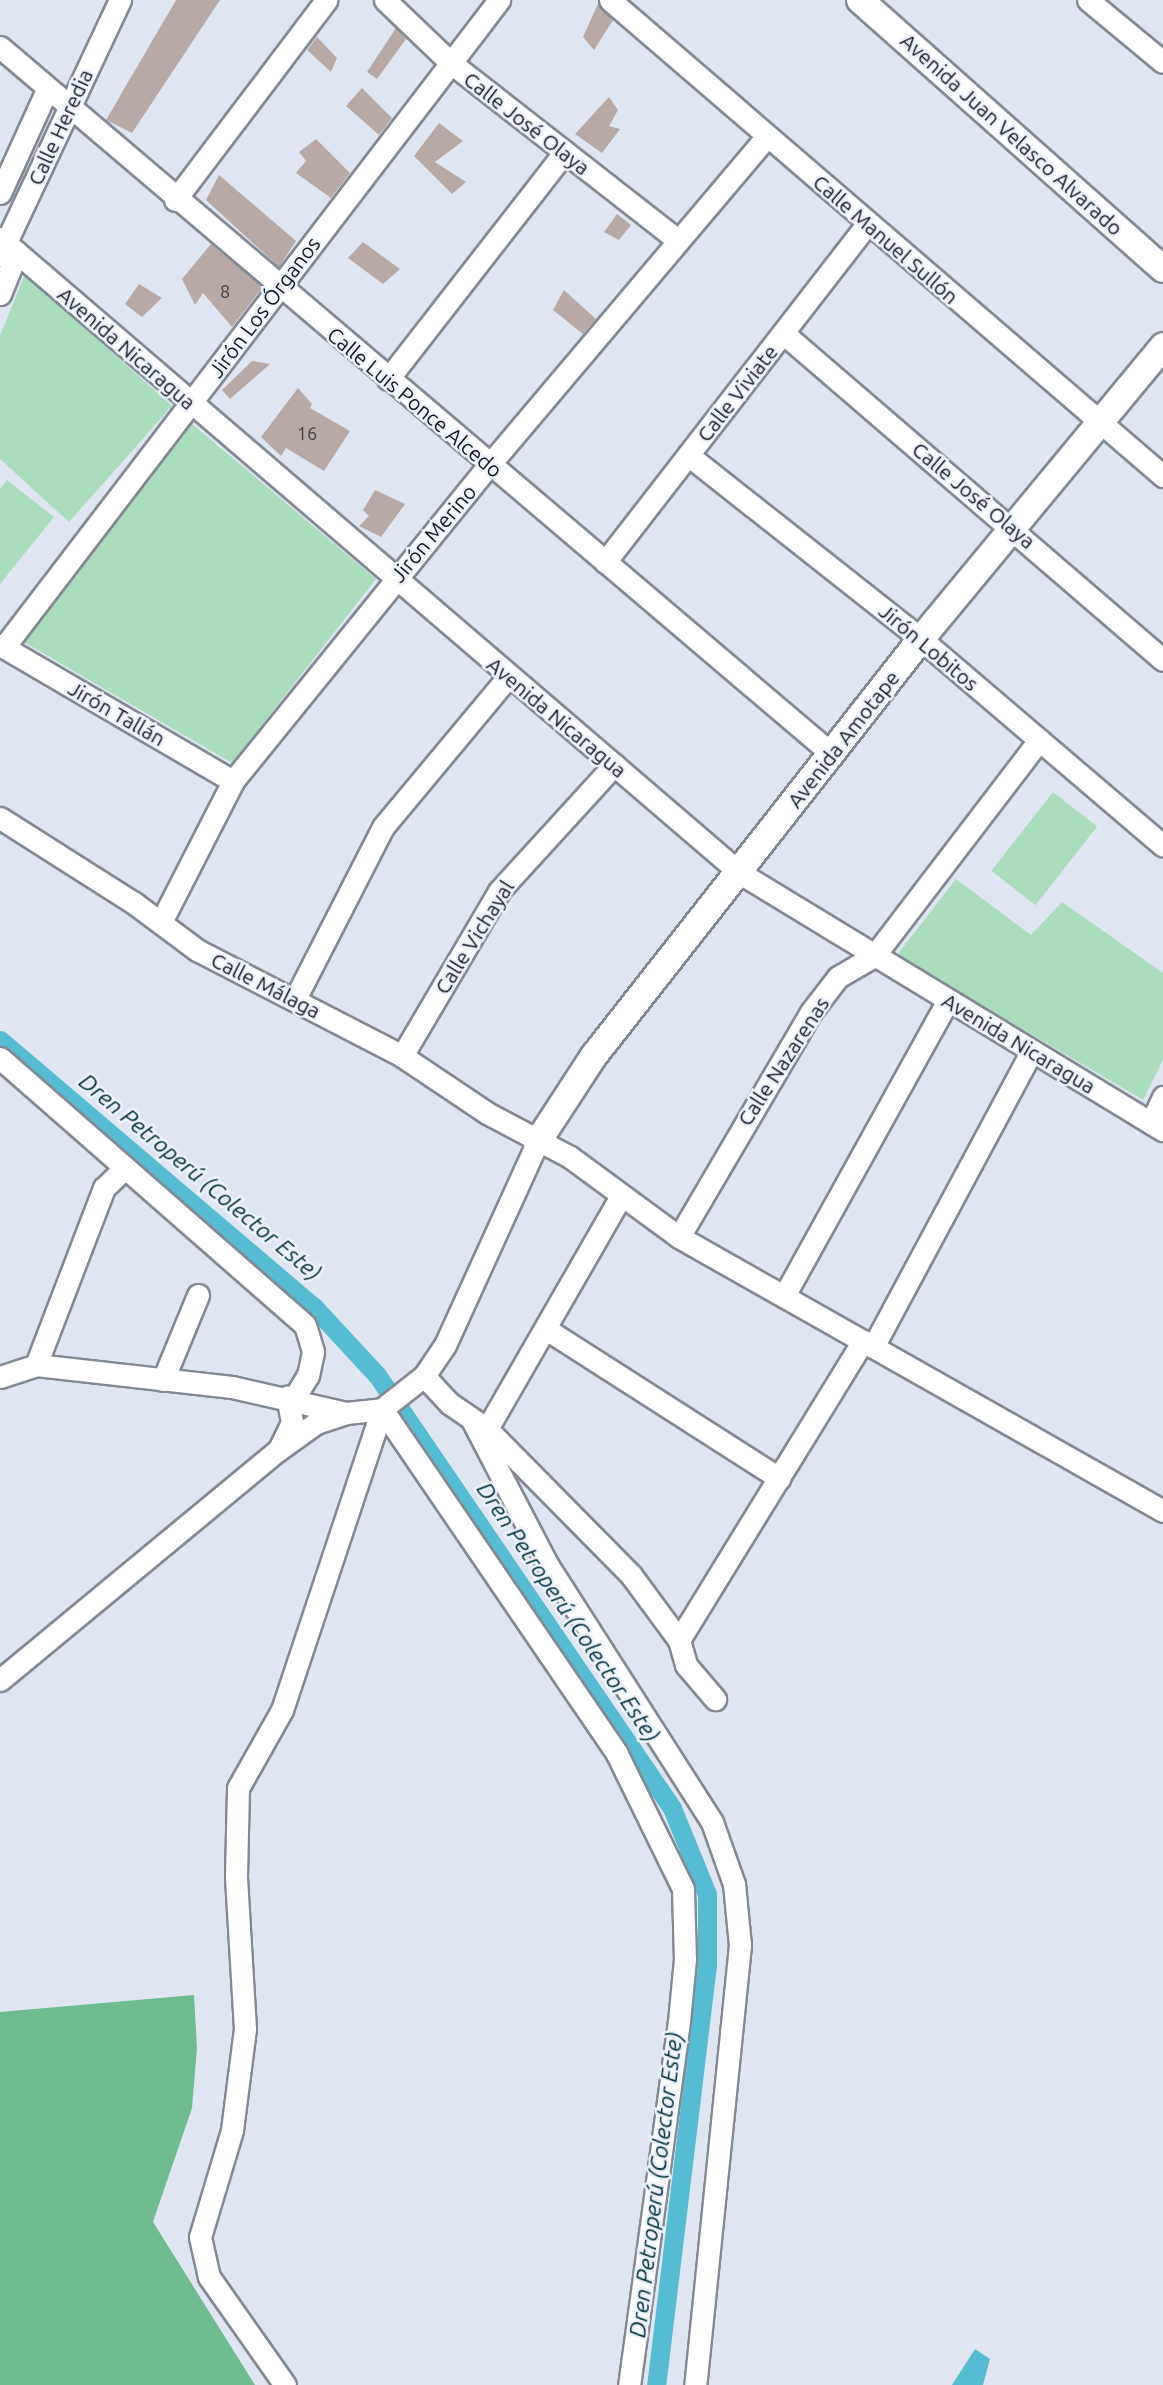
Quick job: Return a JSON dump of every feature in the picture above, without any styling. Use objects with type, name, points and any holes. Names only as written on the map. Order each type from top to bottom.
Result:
[{"type":"street","name":"Calle Heredia","points":[[0,294],[6,247],[120,0]]},
{"type":"street","points":[[175,200],[326,0]]},
{"type":"street","name":"Calle José Olaya","points":[[384,0],[451,63],[676,239]]},
{"type":"street","name":"Jirón Los Órganos","points":[[2,646],[191,404],[499,0]]},
{"type":"street","name":"Calle Manuel Sullón","points":[[610,0],[1163,477]]},
{"type":"street","name":"Avenida Juan Velasco Alvarado","points":[[860,0],[1163,269]]},
{"type":"street","points":[[1088,0],[1163,62]]},
{"type":"street","name":"Calle Luis Ponce Alcedo","points":[[0,47],[68,110],[831,754]]},
{"type":"street","points":[[0,193],[47,90]]},
{"type":"street","name":"Jirón Merino","points":[[161,922],[233,781],[395,579],[676,239],[767,136]]},
{"type":"street","points":[[388,379],[565,152]]},
{"type":"street","name":"Calle Viviate","points":[[605,562],[868,223]]},
{"type":"street","name":"Avenida Nicaragua","points":[[6,247],[740,873],[1157,1126]]},
{"type":"street","name":"Calle José Olaya","points":[[783,334],[1013,527],[1163,660]]},
{"type":"street","name":"Avenida Amotape","points":[[537,1143],[593,1057],[921,639],[1163,346]]},
{"type":"street","name":"Jirón Lobitos","points":[[688,455],[921,639],[1163,846]]},
{"type":"street","name":"Jirón Tallán","points":[[2,646],[233,781]]},
{"type":"street","points":[[295,999],[383,827],[509,676]]},
{"type":"street","name":"Calle Nazarenas","points":[[679,1237],[811,1012],[838,978],[874,956],[1039,740]]},
{"type":"street","name":"Calle Vichayal","points":[[402,1056],[499,891],[614,765]]},
{"type":"street","name":"Calle Málaga","points":[[0,818],[161,922],[197,950],[402,1056],[537,1143],[570,1157],[620,1198],[679,1237],[1163,1511]]},
{"type":"street","points":[[784,1296],[948,1000]]},
{"type":"street","points":[[679,1640],[779,1478],[868,1344],[1032,1051]]},
{"type":"street","points":[[0,1058],[305,1325],[313,1352],[308,1375],[290,1397],[292,1422],[277,1451]]},
{"type":"street","points":[[1157,1126],[1163,1097]]},
{"type":"street","points":[[0,1680],[277,1451],[316,1423],[346,1413],[382,1409],[424,1376],[445,1345],[537,1143]]},
{"type":"street","points":[[36,1365],[104,1188],[125,1168]]},
{"type":"street","points":[[479,1423],[546,1329],[620,1198]]},
{"type":"street","points":[[163,1380],[198,1295]]},
{"type":"street","points":[[546,1329],[779,1478]]},
{"type":"street","points":[[0,1377],[36,1365],[290,1397],[346,1413]]},
{"type":"street","points":[[424,1376],[479,1423],[631,1575],[679,1640],[686,1665],[715,1699]]},
{"type":"street","points":[[285,2385],[209,2277],[200,2237],[232,2130],[245,2029],[236,1876],[237,1788],[282,1710],[382,1409]]},
{"type":"street","points":[[382,1409],[617,1754],[683,1889],[685,1959],[679,2021],[629,2385]]},
{"type":"street","points":[[479,1423],[547,1564],[712,1822],[734,1884],[740,1945],[695,2385]]},
{"type":"green space","points":[[25,274],[172,406],[69,522],[0,459],[0,336]]},
{"type":"green space","points":[[191,423],[376,579],[232,763],[22,641]]},
{"type":"green space","points":[[7,480],[54,517],[0,584],[0,489]]},
{"type":"green space","points":[[1053,792],[1097,826],[1036,905],[991,871]]},
{"type":"green space","points":[[956,879],[1031,935],[1062,902],[1163,973],[1163,1060],[1143,1100],[897,955]]},
{"type":"green space","points":[[194,1995],[197,2048],[192,2108],[153,2222],[255,2385],[0,2385],[0,2012]]},
{"type":"water","points":[[975,2349],[990,2359],[983,2385],[952,2385]]},
{"type":"building","points":[[176,0],[220,0],[132,133],[106,120]]},
{"type":"building","points":[[598,4],[613,20],[594,50],[583,37]]},
{"type":"building","points":[[396,28],[406,39],[377,79],[367,72]]},
{"type":"building","points":[[317,37],[337,58],[331,72],[307,50]]},
{"type":"building","points":[[362,88],[392,118],[379,135],[346,106]]},
{"type":"building","points":[[609,97],[618,110],[609,126],[620,129],[602,153],[575,134]]},
{"type":"building","points":[[439,123],[463,141],[435,162],[466,182],[452,194],[414,156]]},
{"type":"building","points":[[316,139],[350,173],[331,198],[296,173],[306,161],[299,152]]},
{"type":"building","points":[[219,175],[296,241],[279,267],[206,200]]},
{"type":"building","points":[[617,214],[631,225],[619,240],[604,232]]},
{"type":"building","points":[[363,242],[400,269],[383,284],[348,258]]},
{"type":"building","points":[[211,244],[263,287],[232,327],[203,293],[195,305],[182,279]]},
{"type":"building","points":[[139,284],[162,298],[142,317],[125,304]]},
{"type":"building","points":[[564,290],[596,319],[583,334],[553,310]]},
{"type":"building","points":[[252,361],[270,364],[230,399],[222,390]]},
{"type":"building","points":[[298,388],[312,404],[310,408],[350,431],[324,471],[286,448],[281,456],[261,437]]},
{"type":"building","points":[[375,490],[405,504],[381,537],[359,526],[369,516],[363,510]]},
{"type":"waterway","name":"Dren Petroperú (Colector Este)","points":[[0,1040],[313,1306],[377,1375],[672,1808],[707,1894],[707,1965],[656,2385]]}]
